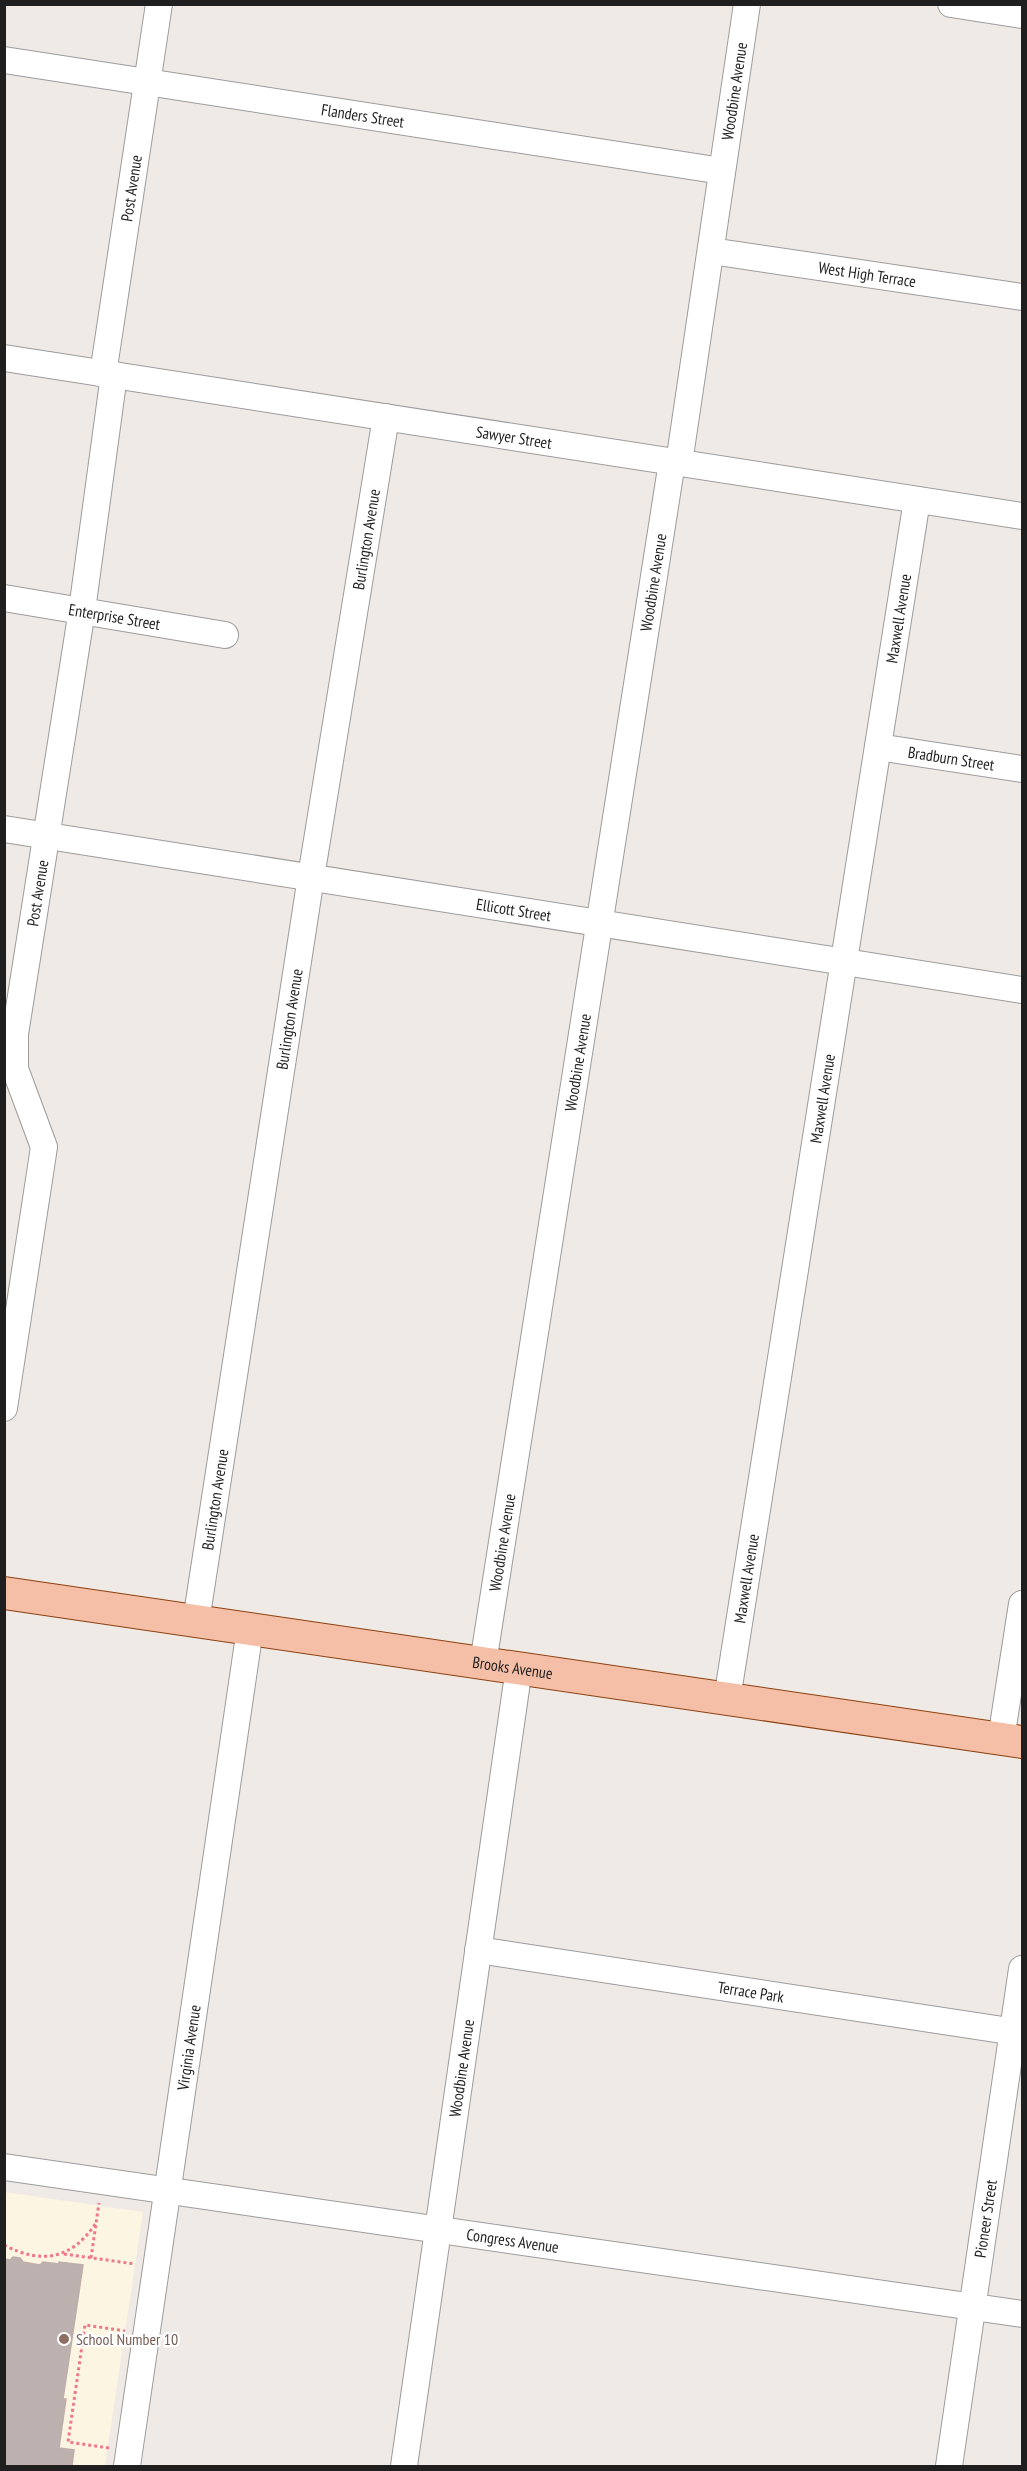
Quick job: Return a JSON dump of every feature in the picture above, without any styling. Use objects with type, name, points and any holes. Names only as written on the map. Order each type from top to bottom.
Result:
[{"type":"main road","name":"Brooks Avenue","points":[[5,1597],[250,1629],[1012,1741]]},
{"type":"street","name":"Post Avenue","points":[[4,1408],[44,1147],[15,1069],[10,1033],[46,835],[82,610],[109,374],[159,4]]},
{"type":"street","name":"Woodbine Avenue","points":[[483,1663],[600,923],[711,251],[747,4]]},
{"type":"street","points":[[951,4],[1023,15]]},
{"type":"street","name":"Flanders Street","points":[[4,60],[722,171]]},
{"type":"street","name":"West High Terrace","points":[[711,251],[1023,297]]},
{"type":"street","name":"Sawyer Street","points":[[4,358],[1023,516]]},
{"type":"street","name":"Burlington Avenue","points":[[196,1622],[311,877],[386,417]]},
{"type":"street","name":"Maxwell Avenue","points":[[727,1699],[917,500]]},
{"type":"street","name":"Enterprise Street","points":[[4,598],[225,635]]},
{"type":"street","name":"Bradburn Street","points":[[878,747],[1023,770]]},
{"type":"street","name":"Ellicott Street","points":[[4,829],[1023,990]]},
{"type":"street","points":[[1012,1741],[1023,1604]]},
{"type":"street","name":"Virginia Avenue","points":[[127,2466],[250,1629]]},
{"type":"street","name":"Woodbine Avenue","points":[[404,2466],[519,1668]]},
{"type":"street","name":"Terrace Park","points":[[478,1950],[1018,2032]]},
{"type":"street","name":"Pioneer Street","points":[[949,2466],[972,2306],[1018,2032],[1023,1969]]},
{"type":"street","name":"Congress Avenue","points":[[4,2167],[1023,2314]]},
{"type":"path","points":[[91,2258],[100,2194]]},
{"type":"path","points":[[61,2254],[85,2239],[96,2223]]},
{"type":"path","points":[[5,2245],[19,2252],[33,2255],[47,2257],[61,2254],[136,2265]]},
{"type":"path","points":[[109,2448],[68,2442],[73,2407],[86,2325],[126,2331]]},
{"type":"shaded area","name":"School Number 10","points":[[4,2192],[143,2212],[105,2466],[5,2466]]},
{"type":"building","points":[[13,2257],[20,2258],[23,2262],[40,2265],[43,2262],[59,2264],[59,2262],[83,2265],[63,2399],[66,2399],[59,2448],[74,2450],[72,2466],[4,2466],[4,2259],[10,2260]]},
{"type":"place","name":"School Number 10","points":[[64,2339]]}]
